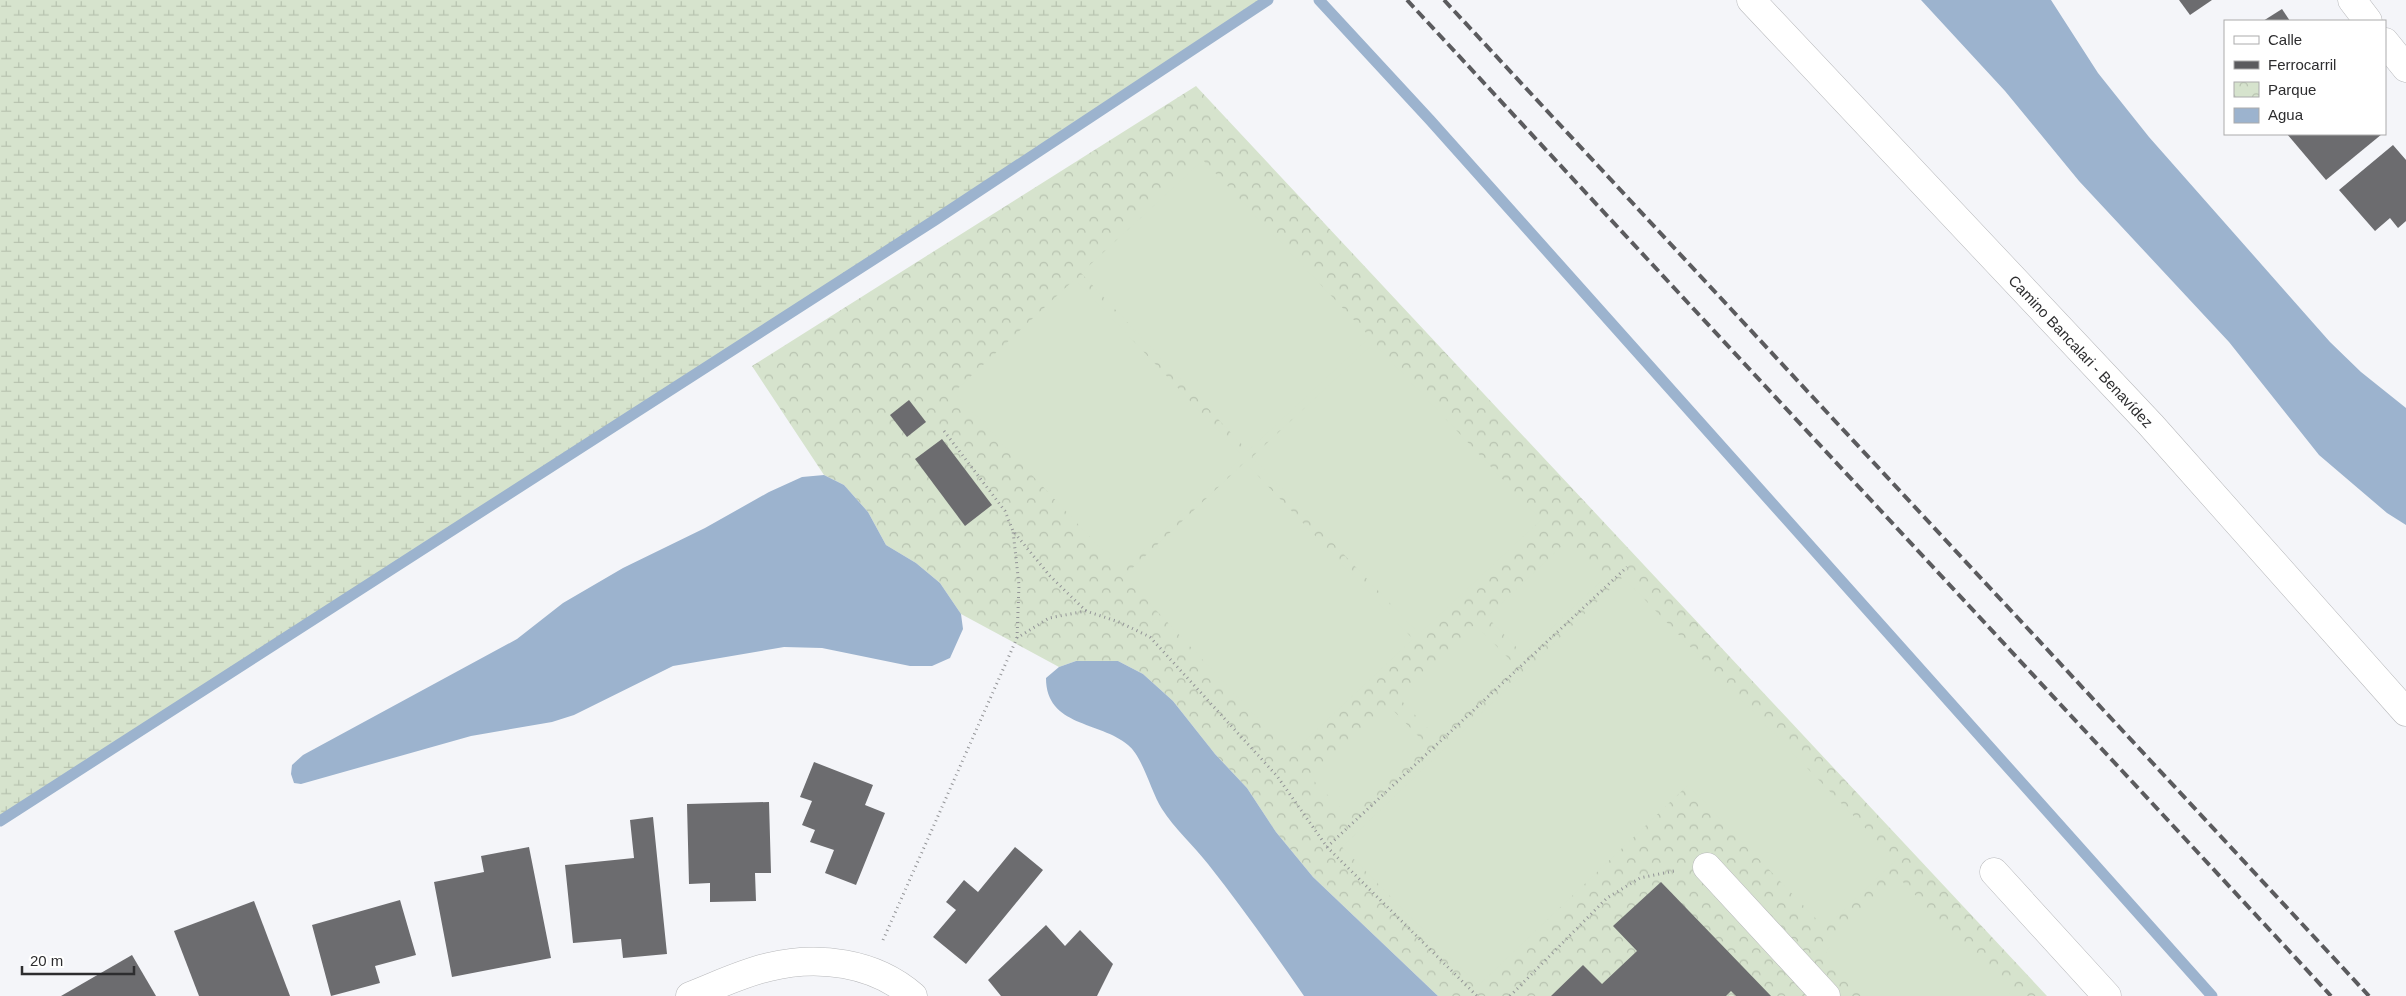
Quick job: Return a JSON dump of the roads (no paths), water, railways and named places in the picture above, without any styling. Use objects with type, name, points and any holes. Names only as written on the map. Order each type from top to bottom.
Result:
[{"type":"main road","name":"Camino Bancalari - Benavídez","points":[[1750,0],[2151,425],[2406,711]]},
{"type":"main road","points":[[2352,0],[2367,20]]},
{"type":"main road","points":[[2386,43],[2406,68]]},
{"type":"main road","points":[[1706,867],[1826,996]]},
{"type":"main road","points":[[1994,872],[2107,996]]},
{"type":"main road","points":[[690,996],[769,967],[816,960],[870,970],[913,996]]},
{"type":"water","points":[[1921,0],[2051,0],[2098,73],[2149,137],[2330,342],[2361,372],[2406,408],[2406,525],[2387,513],[2319,455],[2229,342],[2079,181],[2005,91]]},
{"type":"water","points":[[824,475],[844,485],[868,512],[886,545],[916,563],[940,583],[961,614],[963,629],[950,658],[932,666],[910,666],[822,648],[784,647],[673,666],[574,715],[552,722],[471,736],[301,784],[294,783],[291,774],[292,765],[303,755],[517,639],[563,603],[623,568],[705,528],[769,492],[802,477]]},
{"type":"water","points":[[1076,661],[1118,661],[1143,674],[1173,701],[1215,754],[1247,788],[1276,832],[1313,877],[1438,996],[1304,996],[1221,880],[1167,816],[1158,802],[1133,750],[1116,737],[1076,721],[1055,706],[1048,694],[1046,678],[1059,667]]},
{"type":"waterway","points":[[0,821],[935,220],[1268,0]]},
{"type":"waterway","points":[[1319,0],[1430,120],[2212,996]]},
{"type":"railway","points":[[1407,0],[2331,996]]},
{"type":"railway","points":[[1444,0],[2369,996]]}]
